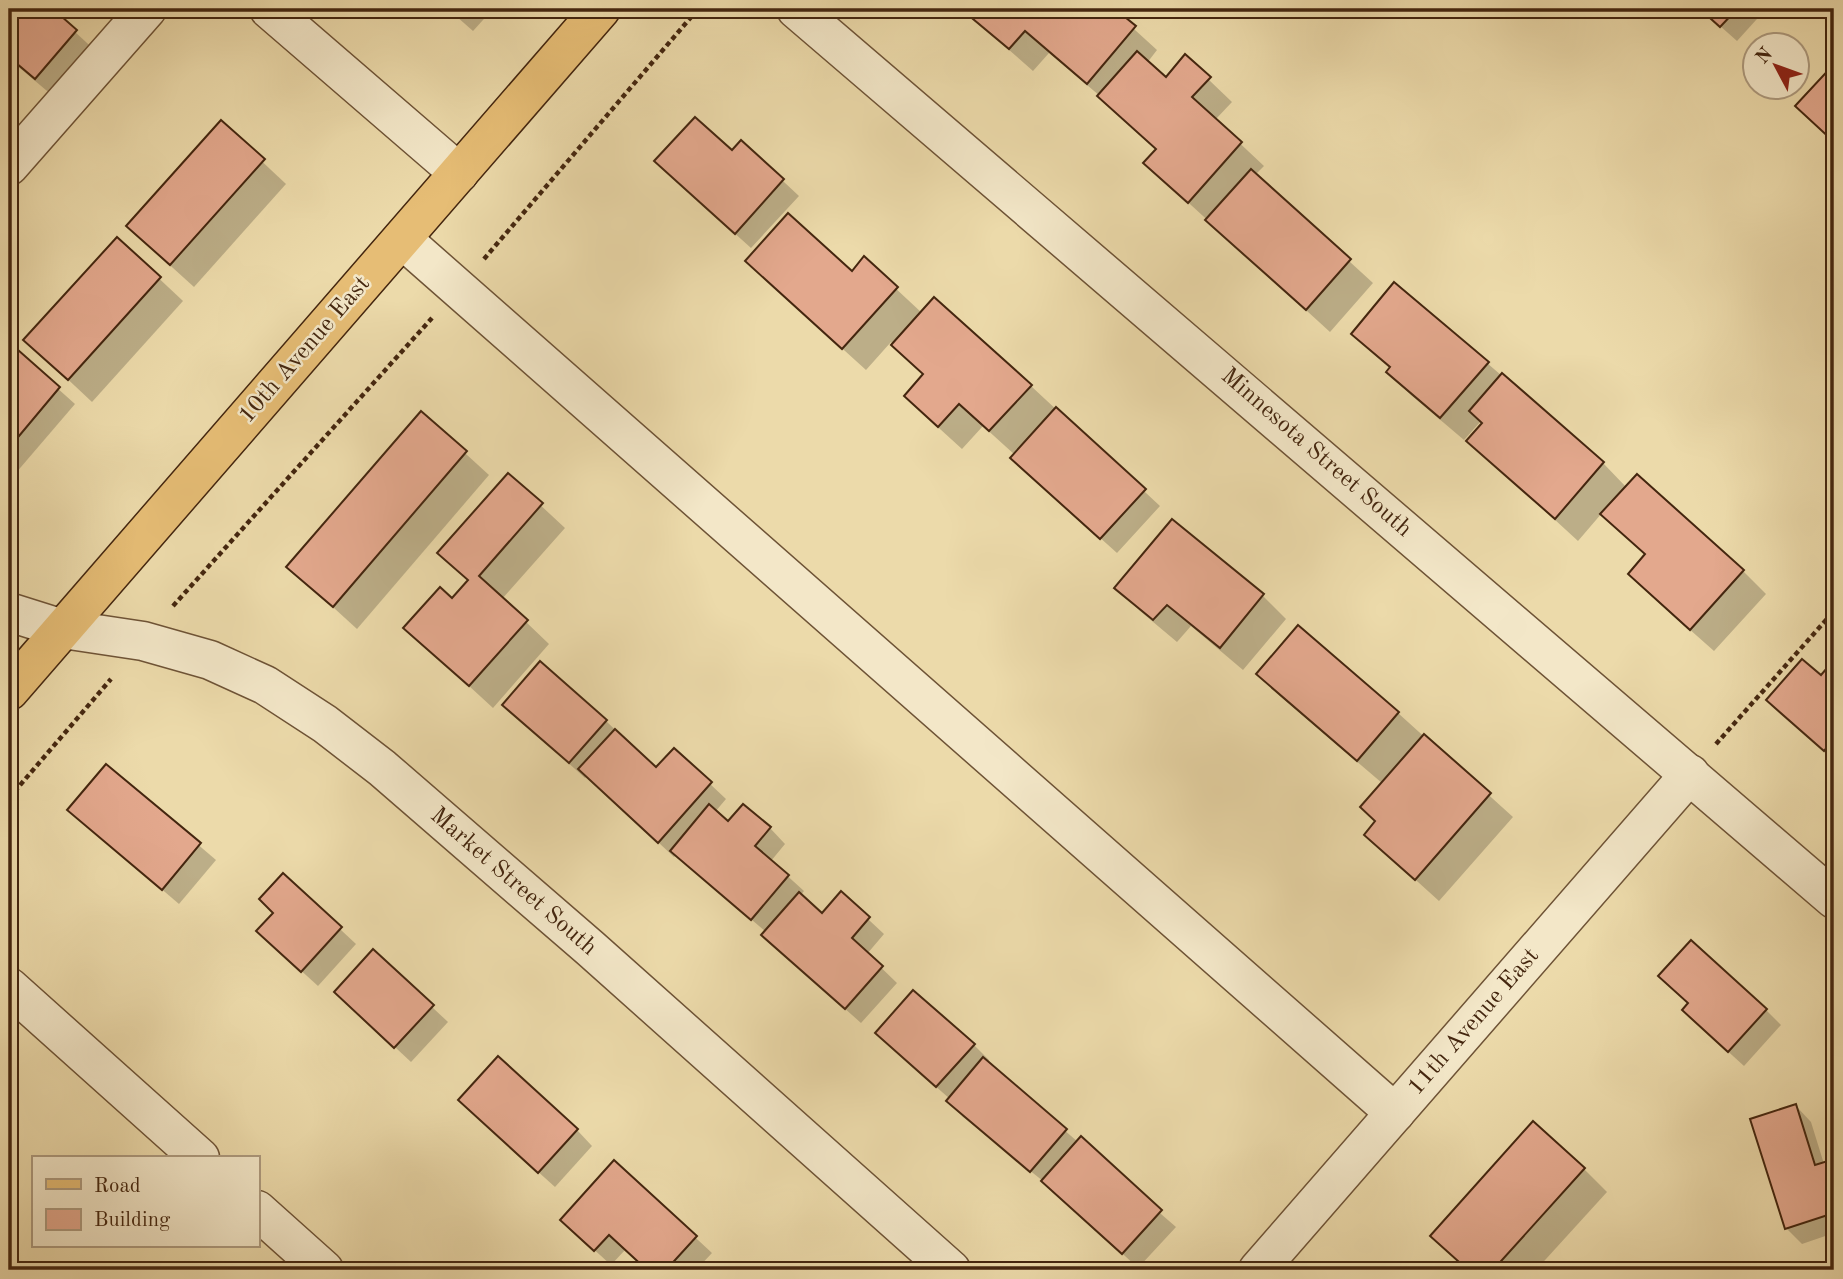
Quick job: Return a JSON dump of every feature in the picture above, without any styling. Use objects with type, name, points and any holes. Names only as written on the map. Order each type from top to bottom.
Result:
[{"type":"main road","name":"10th Avenue East","points":[[9,691],[601,9]]},
{"type":"street","points":[[9,166],[147,9]]},
{"type":"street","points":[[269,9],[459,173]]},
{"type":"street","name":"Minnesota Street South","points":[[796,9],[1834,899]]},
{"type":"street","points":[[402,239],[1395,1113]]},
{"type":"street","name":"Market Street South","points":[[9,612],[63,629],[143,641],[210,660],[265,685],[325,724],[382,768],[600,957],[951,1270]]},
{"type":"street","name":"11th Avenue East","points":[[1258,1270],[1690,774]]},
{"type":"street","points":[[9,986],[198,1156]]},
{"type":"street","points":[[259,1212],[324,1270]]},
{"type":"path","points":[[9,798],[199,575],[459,289],[698,9]]},
{"type":"path","points":[[1690,774],[1834,611]]},
{"type":"building","points":[[9,9],[53,9],[77,30],[35,79],[9,57]]},
{"type":"building","points":[[961,9],[1115,9],[1136,26],[1087,84],[1025,31],[1009,49]]},
{"type":"building","points":[[1700,9],[1737,9],[1720,27]]},
{"type":"building","points":[[1137,51],[1166,77],[1185,54],[1211,77],[1192,97],[1242,142],[1188,203],[1143,163],[1156,149],[1097,96]]},
{"type":"building","points":[[1834,64],[1834,142],[1795,106],[1799,102],[1812,102],[1812,88]]},
{"type":"building","points":[[695,117],[732,150],[741,140],[784,179],[735,234],[654,161]]},
{"type":"building","points":[[221,120],[265,159],[170,265],[126,226]]},
{"type":"building","points":[[1251,169],[1351,259],[1306,310],[1205,220]]},
{"type":"building","points":[[788,213],[852,271],[864,256],[898,287],[842,349],[745,261]]},
{"type":"building","points":[[117,237],[161,277],[68,380],[23,340]]},
{"type":"building","points":[[1394,282],[1489,362],[1440,418],[1386,372],[1390,367],[1351,334]]},
{"type":"building","points":[[934,297],[1032,385],[989,431],[959,404],[938,427],[904,396],[923,374],[891,345]]},
{"type":"building","points":[[9,342],[60,387],[9,448]]},
{"type":"building","points":[[1502,373],[1604,462],[1555,519],[1466,441],[1482,423],[1469,411]]},
{"type":"building","points":[[1056,407],[1146,489],[1100,539],[1010,458]]},
{"type":"building","points":[[421,411],[467,451],[333,607],[286,567]]},
{"type":"building","points":[[508,473],[543,503],[479,576],[528,620],[469,686],[403,628],[440,587],[452,598],[468,580],[437,553]]},
{"type":"building","points":[[1637,474],[1744,570],[1690,630],[1628,574],[1645,554],[1600,514]]},
{"type":"building","points":[[1172,519],[1264,594],[1220,648],[1167,605],[1153,620],[1114,588]]},
{"type":"building","points":[[1298,625],[1399,712],[1357,761],[1256,674]]},
{"type":"building","points":[[1802,659],[1821,675],[1834,660],[1834,739],[1824,751],[1766,700]]},
{"type":"building","points":[[540,661],[607,720],[569,763],[502,705]]},
{"type":"building","points":[[615,729],[656,767],[674,748],[712,782],[658,843],[578,769]]},
{"type":"building","points":[[1424,734],[1491,793],[1415,880],[1364,835],[1375,821],[1360,807]]},
{"type":"building","points":[[106,764],[201,843],[162,890],[67,810]]},
{"type":"building","points":[[709,804],[728,821],[743,804],[771,827],[755,846],[789,875],[751,920],[670,851]]},
{"type":"building","points":[[283,873],[342,927],[301,972],[256,931],[273,913],[259,899]]},
{"type":"building","points":[[841,891],[870,917],[852,938],[883,966],[845,1009],[761,935],[799,892],[822,913]]},
{"type":"building","points":[[1691,940],[1767,1009],[1728,1052],[1682,1010],[1688,1003],[1658,976]]},
{"type":"building","points":[[373,949],[434,1005],[394,1048],[334,992]]},
{"type":"building","points":[[913,990],[975,1044],[936,1087],[875,1033]]},
{"type":"building","points":[[498,1056],[578,1129],[538,1173],[458,1100]]},
{"type":"building","points":[[983,1057],[1067,1129],[1030,1172],[946,1101]]},
{"type":"building","points":[[1796,1104],[1815,1165],[1834,1159],[1834,1213],[1785,1229],[1750,1119]]},
{"type":"building","points":[[1533,1121],[1585,1168],[1493,1270],[1468,1270],[1430,1236]]},
{"type":"building","points":[[1081,1136],[1162,1210],[1122,1254],[1041,1181]]},
{"type":"building","points":[[614,1160],[697,1236],[666,1270],[647,1270],[609,1235],[594,1251],[560,1220]]}]
